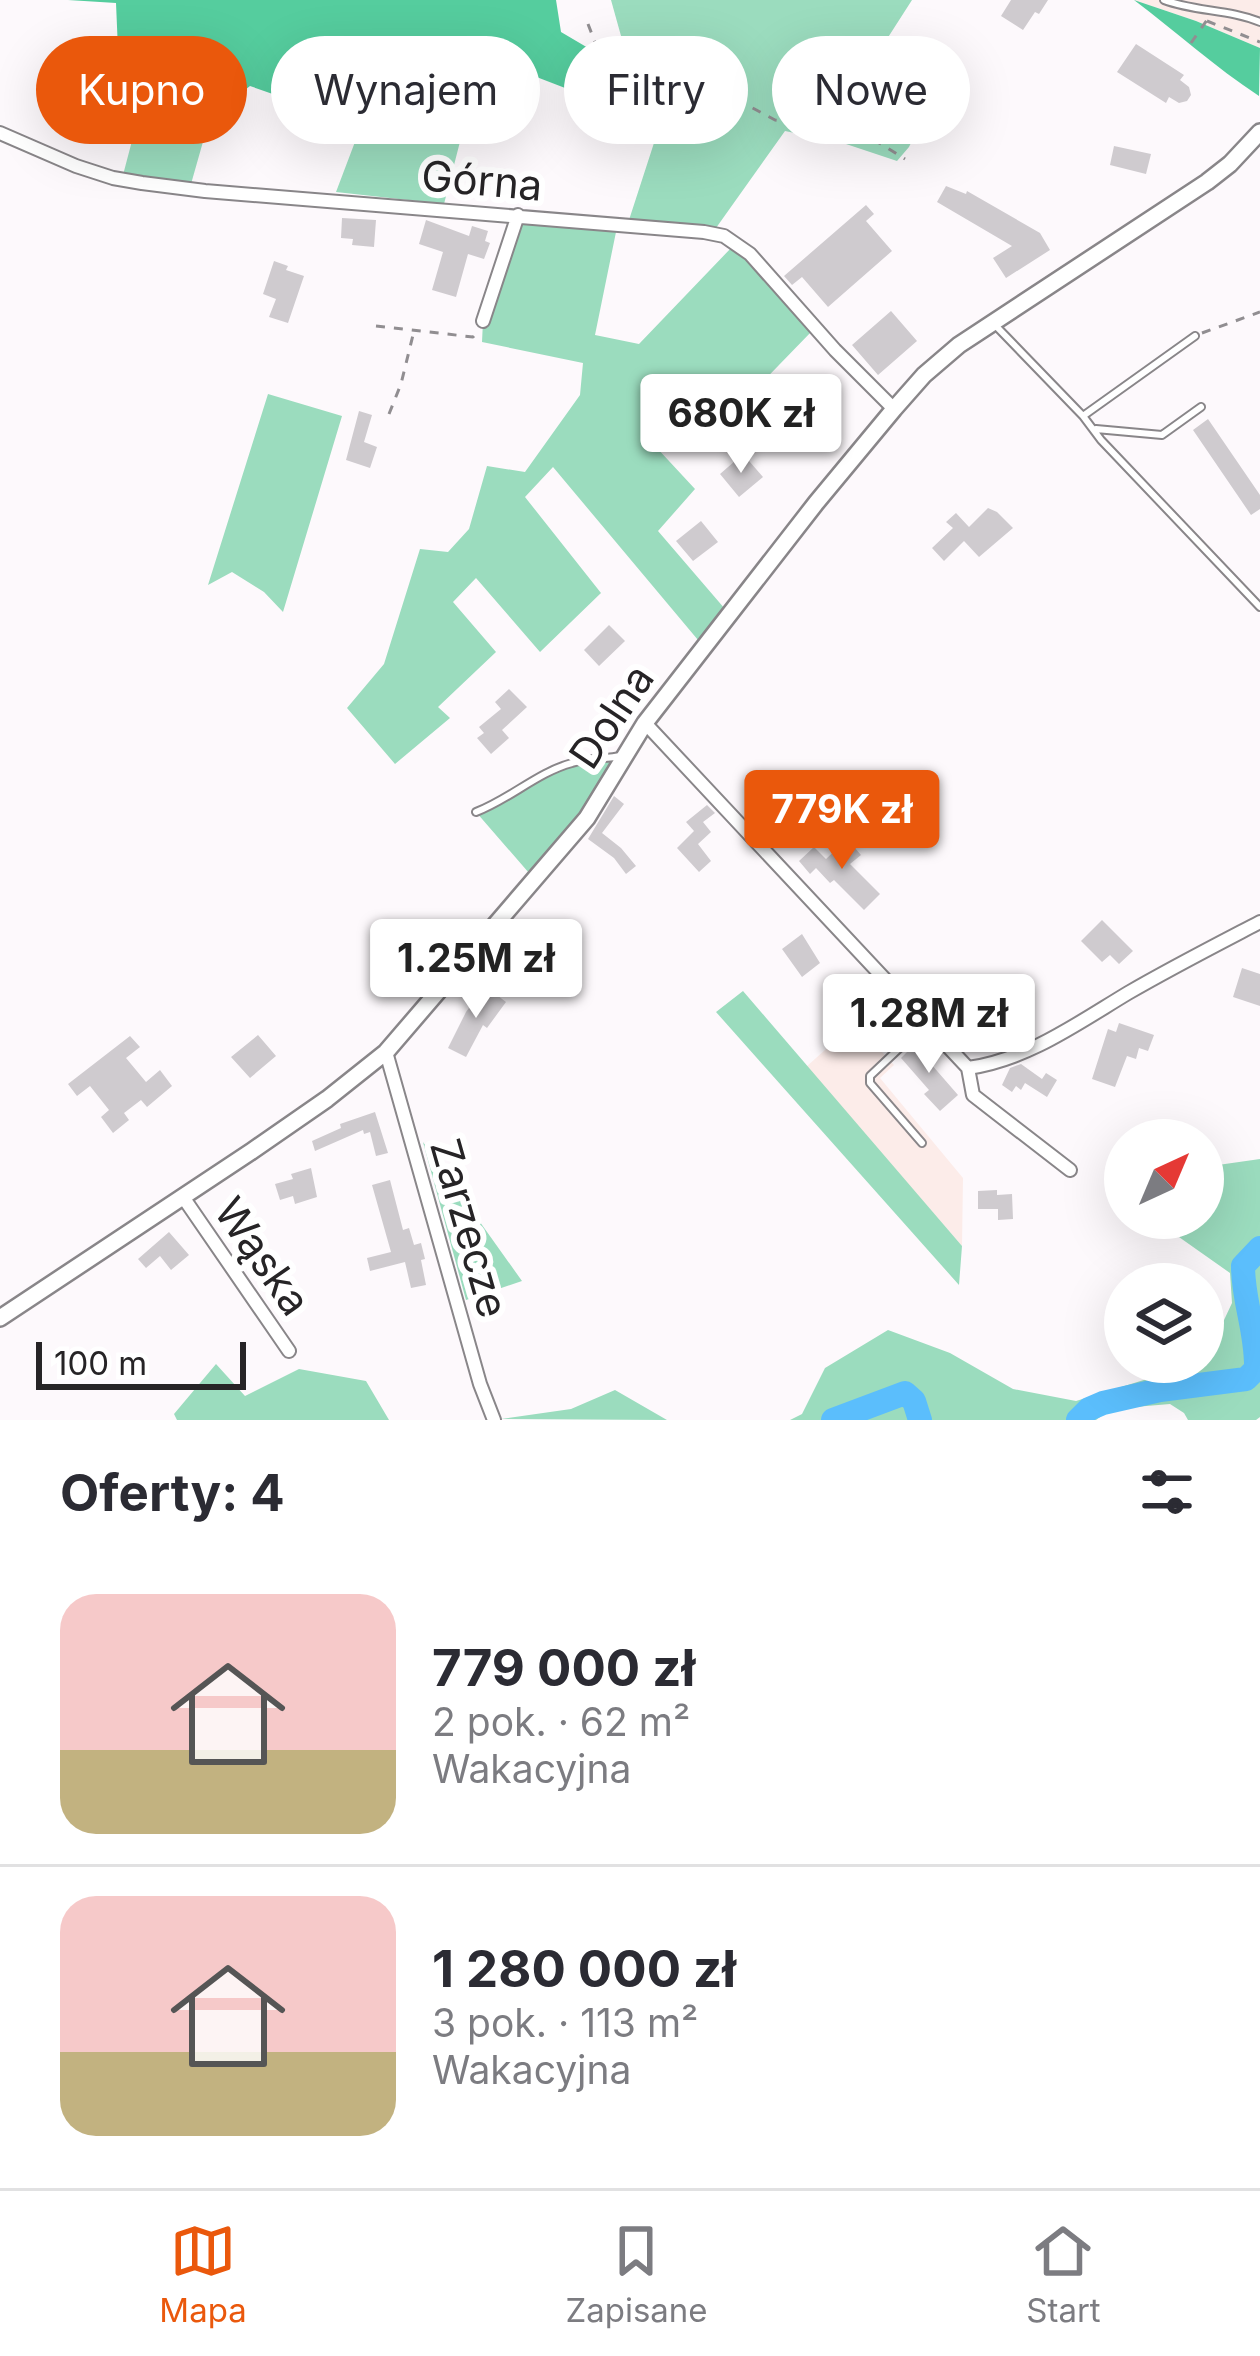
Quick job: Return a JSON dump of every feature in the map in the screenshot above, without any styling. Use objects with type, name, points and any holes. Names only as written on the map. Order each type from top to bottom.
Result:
[{"type":"street","name":"Dolna","points":[[0,1318],[327,1099],[386,1052],[587,818],[646,723],[893,409],[944,356],[1190,194],[1230,164],[1260,132]]},
{"type":"street","name":"Górna","points":[[0,133],[76,166],[142,183],[724,236],[750,254],[893,409]]},
{"type":"street","points":[[483,321],[518,215]]},
{"type":"street","points":[[646,723],[968,1069],[973,1095],[1070,1170]]},
{"type":"street","points":[[968,1069],[1023,1053],[1260,922]]},
{"type":"street","name":"Zarzecze","points":[[386,1052],[479,1384],[494,1420]]},
{"type":"street","name":"Wąska","points":[[183,1197],[289,1351]]},
{"type":"lane","points":[[1165,0],[1238,13],[1260,22]]},
{"type":"lane","points":[[993,322],[1260,607]]},
{"type":"lane","points":[[1083,416],[1195,336]]},
{"type":"lane","points":[[1092,429],[1162,435],[1201,407]]},
{"type":"lane","points":[[476,812],[550,771],[625,756]]},
{"type":"lane","points":[[922,1143],[869,1076],[926,1023]]},
{"type":"path","points":[[1191,43],[1207,21],[1260,42]]},
{"type":"path","points":[[589,24],[599,55],[609,65],[717,89],[775,120],[859,134],[905,159]]},
{"type":"path","points":[[1195,336],[1260,312]]},
{"type":"path","points":[[376,326],[473,337],[483,321]]},
{"type":"path","points":[[389,414],[415,330]]},
{"type":"shaded area","points":[[1134,0],[1260,0],[1260,48],[1196,21]]},
{"type":"shaded area","points":[[855,1023],[894,1065],[880,1078],[963,1178],[962,1246],[806,1067]]},
{"type":"green space","points":[[68,0],[556,0],[561,32],[568,36],[564,36],[564,88],[540,78],[540,36],[271,36],[271,93],[247,88],[247,36],[117,36],[116,3]]},
{"type":"green space","points":[[611,0],[912,0],[889,36],[772,36],[772,144],[776,144],[716,228],[629,220],[654,144],[748,144],[748,36],[621,36]]},
{"type":"green space","points":[[1134,0],[1260,48],[1259,96],[1211,61]]},
{"type":"green space","points":[[131,144],[202,144],[191,184],[123,175]]},
{"type":"green space","points":[[354,144],[459,144],[444,204],[336,192]]},
{"type":"green space","points":[[846,144],[910,144],[897,161]]},
{"type":"green space","points":[[516,222],[616,232],[595,335],[639,344],[732,247],[812,331],[743,402],[719,380],[656,447],[695,489],[658,531],[725,609],[698,640],[553,467],[525,497],[601,593],[540,652],[476,578],[453,602],[496,652],[438,707],[450,718],[395,764],[347,708],[384,664],[420,549],[448,552],[469,529],[487,466],[525,472],[580,395],[583,363],[482,342],[483,321]]},
{"type":"green space","points":[[268,394],[342,416],[283,612],[264,592],[232,572],[208,585]]},
{"type":"green space","points":[[615,757],[573,824],[529,873],[476,812],[572,763]]},
{"type":"green space","points":[[743,991],[962,1246],[959,1285],[716,1012]]},
{"type":"green space","points":[[423,1142],[522,1281],[466,1300]]},
{"type":"green space","points":[[1260,1159],[1260,1417],[1256,1420],[1188,1420],[1170,1404],[1111,1409],[1096,1420],[790,1420],[802,1414],[825,1368],[888,1330],[950,1353],[1013,1389],[1076,1401],[1134,1383],[1224,1383],[1224,1320],[1232,1303],[1230,1273],[1224,1263],[1216,1263],[1182,1239],[1224,1239],[1224,1164]]},
{"type":"green space","points":[[216,1364],[245,1396],[299,1369],[366,1381],[389,1420],[177,1420],[174,1414]]},
{"type":"green space","points":[[615,1390],[667,1420],[501,1419],[571,1409]]},
{"type":"building","points":[[1011,0],[1048,0],[1023,30],[1001,16]]},
{"type":"building","points":[[1136,44],[1184,75],[1180,80],[1191,95],[1187,101],[1179,103],[1169,97],[1166,103],[1117,72]]},
{"type":"building","points":[[1114,146],[1151,154],[1146,174],[1110,165]]},
{"type":"building","points":[[946,186],[967,191],[1040,233],[1050,250],[1006,278],[993,258],[1012,246],[937,202]]},
{"type":"building","points":[[866,205],[874,214],[866,221],[892,251],[828,307],[802,277],[792,285],[784,276]]},
{"type":"building","points":[[342,218],[376,220],[374,247],[352,245],[353,239],[341,238]]},
{"type":"building","points":[[426,220],[469,236],[472,226],[488,231],[485,241],[490,243],[484,259],[468,254],[456,297],[432,290],[443,252],[419,244]]},
{"type":"building","points":[[274,261],[304,276],[288,323],[269,317],[276,299],[263,294]]},
{"type":"building","points":[[891,311],[917,341],[878,375],[852,345]]},
{"type":"building","points":[[359,411],[372,415],[364,442],[377,447],[370,468],[346,460]]},
{"type":"building","points":[[1208,419],[1260,495],[1260,509],[1251,515],[1193,430]]},
{"type":"building","points":[[743,454],[763,477],[739,497],[720,474]]},
{"type":"building","points":[[988,508],[1013,528],[979,557],[964,541],[944,561],[932,548],[953,528],[946,522],[956,513],[969,527]]},
{"type":"building","points":[[701,521],[718,542],[693,561],[676,541]]},
{"type":"building","points":[[609,625],[625,641],[599,666],[584,650]]},
{"type":"building","points":[[509,689],[527,707],[502,730],[509,738],[491,754],[477,738],[484,733],[479,727],[501,709],[495,702]]},
{"type":"building","points":[[814,792],[826,805],[796,826],[783,812],[798,798],[803,803]]},
{"type":"building","points":[[614,796],[624,804],[602,833],[636,866],[626,874],[614,858],[588,839]]},
{"type":"building","points":[[707,805],[715,813],[703,822],[711,832],[698,844],[711,861],[699,872],[677,848],[694,831],[686,822]]},
{"type":"building","points":[[847,839],[861,855],[850,864],[880,894],[864,910],[834,880],[830,883],[816,868],[810,874],[799,861],[814,847],[826,859]]},
{"type":"building","points":[[1102,920],[1133,951],[1119,964],[1110,955],[1102,962],[1081,941]]},
{"type":"building","points":[[802,934],[820,963],[802,977],[782,949]]},
{"type":"building","points":[[1242,968],[1260,974],[1260,1006],[1233,997]]},
{"type":"building","points":[[485,986],[506,1002],[487,1028],[483,1025],[466,1057],[448,1048]]},
{"type":"building","points":[[1119,1023],[1154,1035],[1148,1051],[1139,1048],[1136,1059],[1127,1056],[1115,1087],[1092,1079],[1108,1029],[1116,1032]]},
{"type":"building","points":[[258,1035],[276,1056],[250,1078],[231,1057]]},
{"type":"building","points":[[130,1036],[140,1047],[126,1058],[146,1082],[160,1070],[172,1086],[147,1107],[141,1100],[124,1113],[129,1120],[113,1133],[101,1117],[109,1110],[90,1086],[77,1096],[68,1084]]},
{"type":"building","points":[[918,1041],[958,1095],[940,1111],[901,1058]]},
{"type":"building","points":[[1021,1064],[1042,1079],[1046,1073],[1057,1080],[1047,1097],[1025,1083],[1012,1092],[1002,1085],[1010,1068]]},
{"type":"building","points":[[375,1112],[388,1153],[376,1156],[370,1132],[363,1130],[315,1151],[312,1141],[341,1128],[340,1124]]},
{"type":"building","points":[[311,1168],[317,1197],[295,1204],[293,1196],[280,1200],[275,1184]]},
{"type":"building","points":[[390,1180],[403,1230],[409,1228],[414,1245],[421,1243],[426,1285],[411,1288],[405,1262],[370,1271],[367,1258],[391,1252],[372,1185]]},
{"type":"building","points":[[997,1190],[997,1195],[1012,1194],[1013,1219],[998,1220],[998,1209],[978,1209],[978,1191]]},
{"type":"building","points":[[169,1232],[189,1255],[171,1270],[160,1256],[146,1268],[138,1259]]},
{"type":"waterway","points":[[1078,1420],[1103,1403],[1246,1379],[1256,1369],[1256,1355],[1243,1266],[1260,1248]]},
{"type":"waterway","points":[[833,1420],[905,1393],[914,1401],[920,1420]]}]
